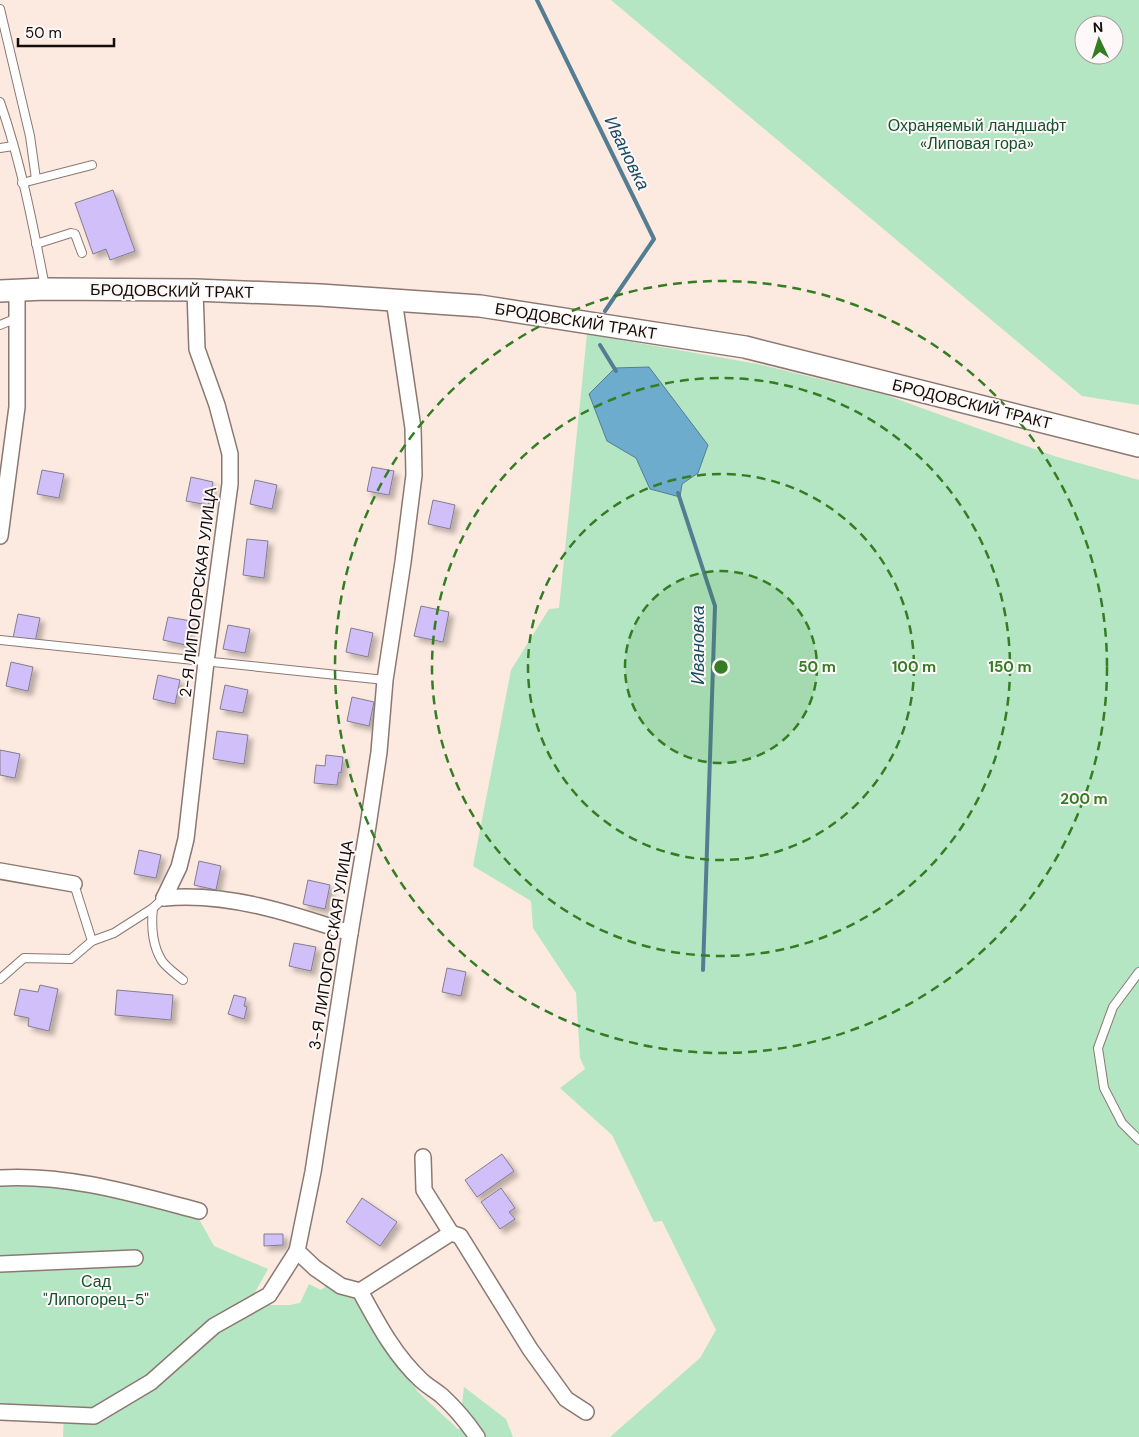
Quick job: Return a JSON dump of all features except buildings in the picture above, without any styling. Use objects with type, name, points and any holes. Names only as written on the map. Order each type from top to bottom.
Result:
[{"type":"street","name":"БРОДОВСКИЙ ТРАКТ","points":[[8,291],[45,289],[195,290],[480,306],[745,347],[1139,446]]},
{"type":"street","name":"2-Я ЛИПОГОРСКАЯ УЛИЦА","points":[[158,903],[179,867],[186,839],[206,662],[230,484],[230,454],[217,404],[197,350],[195,290]]},
{"type":"street","points":[[0,536],[18,407],[17,318],[8,291]]},
{"type":"street","name":"3-Я ЛИПОГОРСКАЯ УЛИЦА","points":[[6,1412],[94,1416],[151,1382],[214,1326],[269,1295],[297,1251],[313,1172],[368,826],[379,752],[385,680],[414,475],[412,428],[394,300]]},
{"type":"street","points":[[0,871],[74,884]]},
{"type":"street","points":[[158,903],[181,896],[226,899],[305,918],[350,933]]},
{"type":"street","points":[[423,1157],[424,1190],[451,1232],[460,1236],[530,1349],[566,1399],[586,1412]]},
{"type":"street","points":[[0,1178],[16,1177],[85,1182],[200,1211]]},
{"type":"street","points":[[297,1251],[315,1268],[341,1286],[360,1290],[451,1232]]},
{"type":"street","points":[[0,1264],[135,1258]]},
{"type":"street","points":[[360,1290],[400,1356],[421,1380],[442,1397],[468,1423],[477,1437]]},
{"type":"lane","points":[[0,9],[30,136],[36,179]]},
{"type":"lane","points":[[0,102],[22,182],[45,289]]},
{"type":"lane","points":[[0,148],[13,146]]},
{"type":"lane","points":[[22,182],[92,165]]},
{"type":"lane","points":[[36,244],[71,232],[75,234],[82,253]]},
{"type":"lane","points":[[0,325],[17,318]]},
{"type":"lane","points":[[0,640],[385,680]]},
{"type":"lane","points":[[74,884],[92,941]]},
{"type":"lane","points":[[0,979],[24,958],[71,959],[92,941],[114,933],[158,903]]},
{"type":"lane","points":[[158,903],[151,925],[154,943],[162,962],[183,980]]},
{"type":"lane","points":[[1139,972],[1112,1007],[1098,1048],[1104,1088],[1122,1123],[1139,1140]]},
{"type":"green space","name":"Охраняемый ландшафт «Липовая гора»","points":[[611,0],[1139,0],[1139,405],[1082,396]]},
{"type":"green space","points":[[587,334],[758,364],[886,395],[1054,456],[1139,480],[1139,1437],[610,1437],[700,1358],[716,1330],[662,1221],[654,1222],[612,1135],[560,1088],[585,1069],[580,1058],[576,993],[533,928],[531,901],[473,866],[511,670],[549,609],[559,608]]},
{"type":"green space","name":"Сад \"Липогорец-5\"","points":[[0,1177],[16,1177],[194,1210],[214,1246],[268,1269],[248,1305],[290,1305],[300,1303],[309,1284],[321,1290],[327,1285],[365,1301],[389,1347],[418,1392],[459,1430],[464,1387],[506,1419],[513,1437],[63,1437],[64,1410],[0,1412]]},
{"type":"water","points":[[649,367],[708,445],[698,473],[682,484],[680,497],[650,489],[636,458],[607,441],[589,394],[615,368]]},
{"type":"waterway","name":"Ивановка","points":[[537,0],[654,239],[605,311]]},
{"type":"waterway","name":"Ивановка","points":[[600,345],[616,371]]},
{"type":"waterway","name":"Ивановка","points":[[678,493],[715,606],[703,970]]}]
